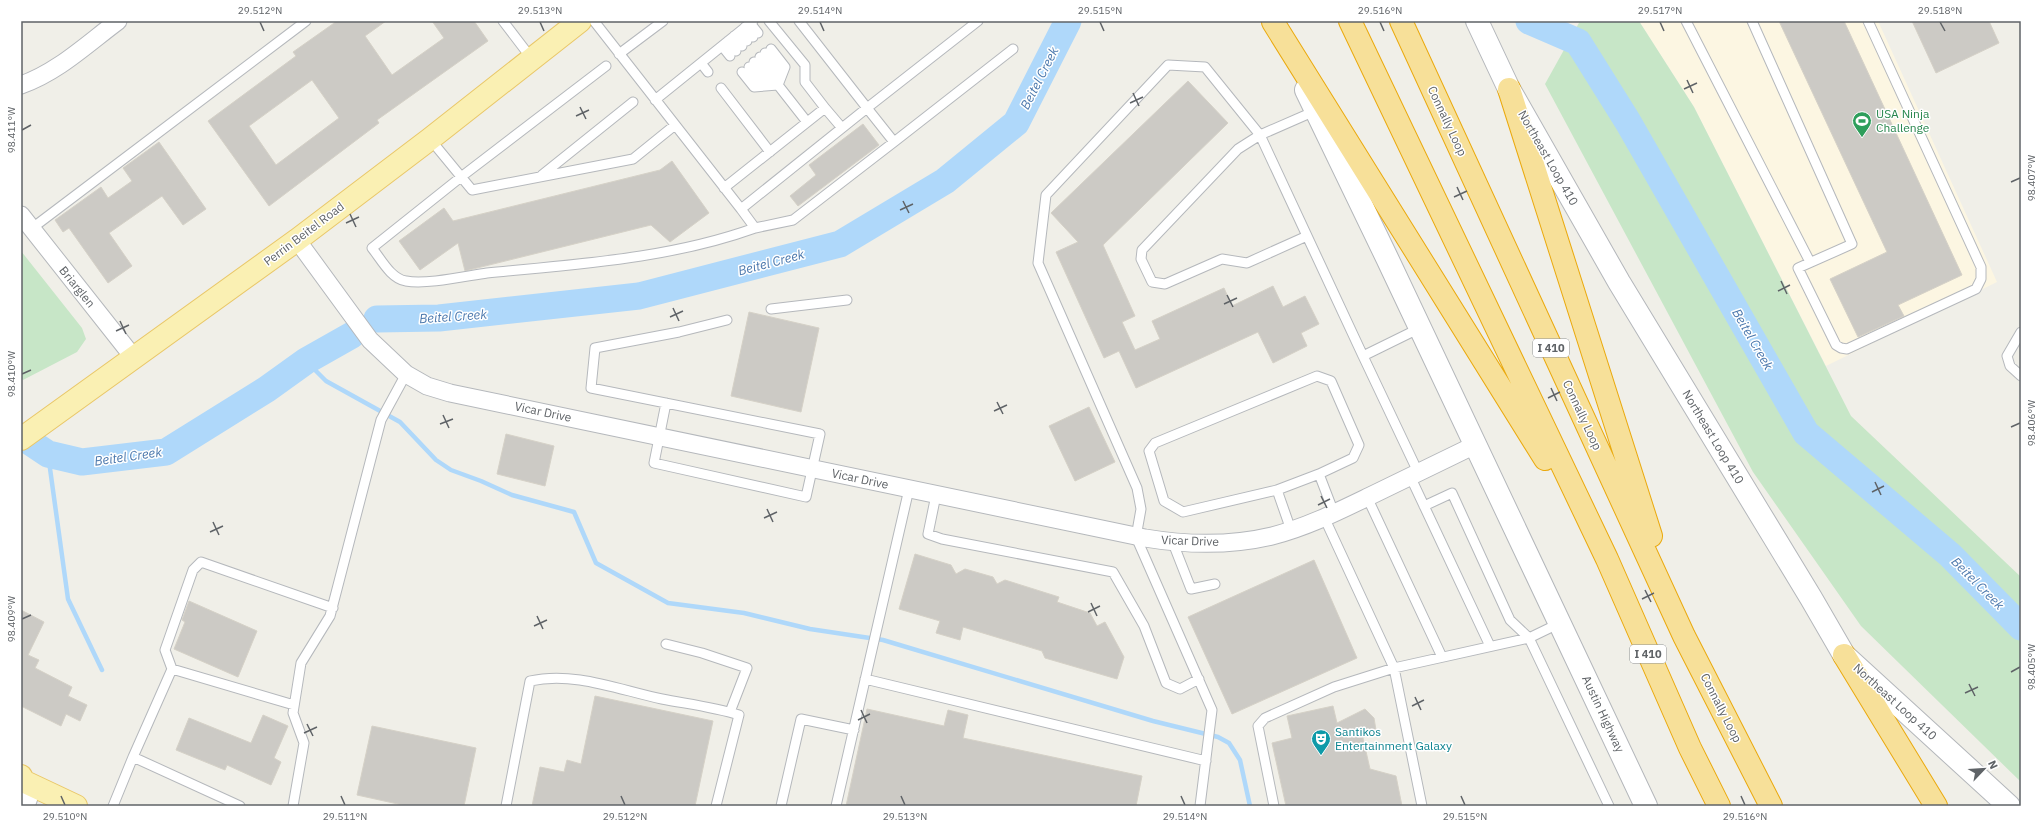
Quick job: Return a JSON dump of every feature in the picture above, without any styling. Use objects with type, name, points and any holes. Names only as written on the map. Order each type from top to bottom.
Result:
[{"type":"highway","points":[[1273,21],[1426,264],[1606,560]]},
{"type":"highway","name":"Connally Loop","points":[[1401,21],[1684,636],[1771,806]]},
{"type":"highway","name":"I 410","points":[[1353,28],[1606,560],[1690,748],[1719,806]]},
{"type":"highway","points":[[1509,89],[1616,429],[1684,636]]},
{"type":"highway","points":[[1844,655],[1936,806]]},
{"type":"highway","points":[[1690,748],[1713,806]]},
{"type":"main road","name":"Perrin Beitel Road","points":[[21,439],[297,240],[430,139],[580,21]]},
{"type":"main road","points":[[1273,21],[1560,623]]},
{"type":"main road","name":"Northeast Loop 410","points":[[1477,21],[1509,89],[1619,282],[1844,655],[2009,806]]},
{"type":"main road","name":"Austin Highway","points":[[1560,623],[1646,806]]},
{"type":"main road","points":[[25,781],[76,806]]},
{"type":"street","points":[[21,85],[36,80],[54,70],[118,21]]},
{"type":"street","name":"Briarglen","points":[[21,215],[134,358]]},
{"type":"street","name":"Vicar Drive","points":[[297,240],[370,340],[406,374],[427,386],[450,393],[1173,543],[1241,541],[1291,530],[1329,515],[1475,445]]},
{"type":"street","points":[[25,781],[26,806]]},
{"type":"lane","points":[[31,229],[306,21]]},
{"type":"lane","points":[[503,21],[532,59]]},
{"type":"lane","points":[[594,21],[755,228]]},
{"type":"lane","points":[[619,54],[663,21]]},
{"type":"lane","points":[[769,21],[805,65],[805,82],[842,128]]},
{"type":"lane","points":[[799,21],[894,142]]},
{"type":"lane","points":[[741,209],[978,21]]},
{"type":"lane","points":[[1686,21],[1810,262]]},
{"type":"lane","points":[[1752,21],[1852,244],[1798,268],[1836,345],[1847,349],[1976,289],[1981,279],[1981,267],[1868,21]]},
{"type":"lane","points":[[655,100],[739,32]]},
{"type":"lane","points":[[739,32],[744,44]]},
{"type":"lane","points":[[739,32],[744,44]]},
{"type":"lane","points":[[739,32],[744,44]]},
{"type":"lane","points":[[606,66],[461,177],[372,248],[396,277],[405,281],[416,281],[607,260],[715,242],[755,228],[793,220],[1013,49]]},
{"type":"lane","points":[[757,60],[772,74],[778,85],[807,122]]},
{"type":"lane","points":[[757,60],[785,67],[778,85]]},
{"type":"lane","points":[[757,60],[761,82],[778,85]]},
{"type":"lane","points":[[701,63],[708,72]]},
{"type":"lane","points":[[1200,806],[1212,710],[1136,536],[1141,509],[1137,488],[1038,263],[1046,195],[1168,65],[1205,67],[1260,135],[1363,356],[1414,474],[1424,506],[1490,646]]},
{"type":"lane","points":[[720,88],[770,152]]},
{"type":"lane","points":[[540,176],[633,102]]},
{"type":"lane","points":[[724,188],[825,108]]},
{"type":"lane","points":[[1307,236],[1247,263],[1222,259],[1165,284],[1152,282],[1141,259],[1142,250],[1238,149],[1260,135],[1316,110]]},
{"type":"lane","points":[[430,139],[472,190],[633,159],[675,126]]},
{"type":"lane","points":[[771,309],[847,300]]},
{"type":"lane","points":[[666,403],[654,464],[806,497],[820,434],[666,403],[591,388],[595,348],[679,332],[727,320]]},
{"type":"lane","points":[[1363,356],[1420,328]]},
{"type":"lane","points":[[2021,332],[2007,356],[2010,366],[2021,376]]},
{"type":"lane","points":[[293,806],[304,743],[293,714],[301,663],[330,616],[333,608],[381,420],[406,374]]},
{"type":"lane","points":[[1317,376],[1332,381],[1359,445],[1354,458],[1319,474],[1277,490],[1183,512],[1164,500],[1149,451],[1155,443],[1317,376]]},
{"type":"lane","points":[[1319,474],[1329,515],[1394,668],[1422,806]]},
{"type":"lane","points":[[836,806],[909,489]]},
{"type":"lane","points":[[1277,490],[1291,530]]},
{"type":"lane","points":[[1424,506],[1452,493],[1510,620],[1529,638],[1609,806]]},
{"type":"lane","points":[[936,495],[928,534],[1113,572],[1144,626],[1166,683],[1180,689],[1199,679]]},
{"type":"lane","points":[[1367,497],[1442,657]]},
{"type":"lane","points":[[1173,543],[1191,589],[1215,584]]},
{"type":"lane","points":[[113,806],[172,669],[165,650],[193,570],[201,562],[333,608]]},
{"type":"lane","points":[[1274,806],[1258,726],[1265,718],[1334,687],[1394,668],[1529,638],[1560,623]]},
{"type":"lane","points":[[666,644],[702,653],[747,668],[730,712]]},
{"type":"lane","points":[[172,669],[294,705]]},
{"type":"lane","points":[[506,806],[530,681],[545,678],[591,682],[661,699],[739,715],[716,806]]},
{"type":"lane","points":[[865,679],[1206,761]]},
{"type":"lane","points":[[781,806],[801,719],[854,730]]},
{"type":"lane","points":[[133,757],[240,806]]},
{"type":"shaded area","points":[[1639,21],[1878,21],[1997,282],[1826,366],[1694,107]]},
{"type":"green space","points":[[1580,21],[1639,21],[1694,107],[1851,416],[2021,577],[2021,782],[1861,626],[1753,472],[1545,84]]},
{"type":"green space","points":[[21,251],[82,328],[86,339],[77,352],[23,380],[21,378]]},
{"type":"building","points":[[337,21],[386,21],[365,36],[392,75],[444,38],[432,21],[474,21],[488,41],[377,120],[379,123],[269,206],[208,121],[296,56],[293,52]],"holes":[[[312,80],[339,118],[276,165],[249,126]]]},
{"type":"building","points":[[1779,21],[1844,21],[1962,275],[1898,305],[1904,316],[1858,337],[1830,279],[1887,252]]},
{"type":"building","points":[[1912,21],[1989,21],[1999,43],[1936,73]]},
{"type":"building","points":[[1188,81],[1228,123],[1103,245],[1135,316],[1122,322],[1135,350],[1160,339],[1152,321],[1224,288],[1232,306],[1273,286],[1283,307],[1305,296],[1319,324],[1301,333],[1307,346],[1273,363],[1258,332],[1136,388],[1119,351],[1104,358],[1056,252],[1078,242],[1051,213]]},
{"type":"building","points":[[863,124],[879,145],[798,206],[790,196],[816,175],[809,165]]},
{"type":"building","points":[[159,142],[206,209],[183,225],[162,196],[109,233],[132,266],[108,283],[69,228],[63,232],[55,220],[101,187],[108,198],[132,181],[123,168]]},
{"type":"building","points":[[672,161],[709,213],[670,242],[651,225],[465,271],[458,243],[420,270],[399,241],[444,208],[453,221],[660,170]]},
{"type":"building","points":[[749,312],[819,328],[801,412],[731,396]]},
{"type":"building","points":[[1089,407],[1115,462],[1075,481],[1049,426]]},
{"type":"building","points":[[506,434],[554,446],[545,486],[497,474]]},
{"type":"building","points":[[915,554],[951,565],[956,574],[965,569],[993,577],[997,584],[1005,580],[1059,597],[1057,602],[1090,613],[1097,626],[1105,622],[1124,657],[1117,679],[1045,658],[1042,651],[963,627],[960,640],[936,633],[940,621],[899,609]]},
{"type":"building","points":[[1314,560],[1357,658],[1232,714],[1188,617]]},
{"type":"building","points":[[189,601],[257,631],[238,677],[174,649],[185,622],[182,620]]},
{"type":"building","points":[[21,610],[44,622],[28,655],[39,660],[35,668],[72,687],[68,696],[87,705],[80,721],[66,714],[61,726],[21,706]]},
{"type":"building","points":[[595,696],[713,721],[695,806],[532,806],[540,767],[564,772],[567,760],[581,764]]},
{"type":"building","name":"Santikos Entertainment Galaxy","points":[[1333,706],[1337,723],[1365,709],[1374,718],[1376,730],[1363,738],[1370,769],[1396,776],[1402,806],[1286,806],[1272,743],[1292,738],[1287,716]]},
{"type":"building","points":[[867,709],[944,726],[948,710],[968,715],[963,738],[1142,776],[1136,806],[846,806]]},
{"type":"building","points":[[263,715],[288,726],[274,758],[281,762],[271,785],[227,765],[225,770],[176,750],[189,718],[251,743]]},
{"type":"building","points":[[372,726],[476,748],[464,806],[407,806],[357,795]]},
{"type":"waterway","name":"Beitel Creek","points":[[377,319],[439,318],[639,296],[840,244],[945,181],[1016,123],[1068,21]]},
{"type":"waterway","name":"Beitel Creek","points":[[1529,21],[1578,42],[1628,122],[1806,433],[1950,555],[2021,627]]},
{"type":"waterway","name":"Beitel Creek","points":[[21,436],[48,454],[82,462],[166,452],[267,389],[306,361],[352,335]]},
{"type":"waterway","points":[[306,361],[326,381],[400,422],[436,460],[451,470],[512,495],[574,512],[596,563],[668,603],[744,613],[810,629],[883,640],[1153,721],[1218,737],[1229,743],[1240,760],[1250,806]]},
{"type":"waterway","points":[[48,454],[68,599],[102,670]]},
{"type":"place","name":"USA Ninja Challenge","points":[[1862,138]]},
{"type":"place","name":"Santikos Entertainment Galaxy","points":[[1321,756]]}]
